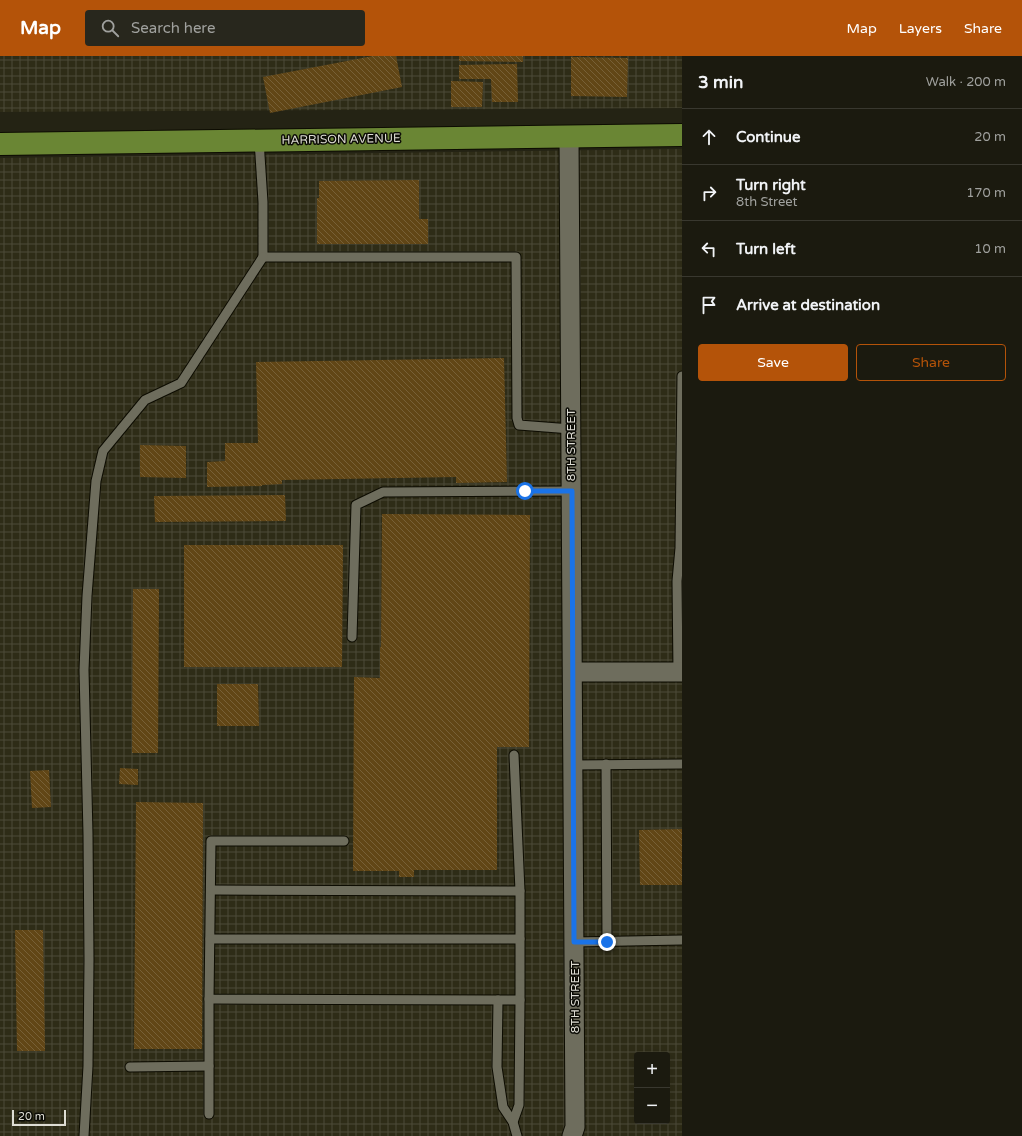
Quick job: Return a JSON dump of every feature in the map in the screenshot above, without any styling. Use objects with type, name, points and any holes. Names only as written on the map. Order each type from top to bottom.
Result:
[{"type":"main road","name":"HARRISON AVENUE","points":[[0,144],[682,135]]},
{"type":"street","name":"8TH STREET","points":[[569,136],[574,765],[575,1127],[572,1136]]},
{"type":"street","points":[[573,672],[680,672]]},
{"type":"lane","points":[[84,1136],[88,1066],[89,960],[84,670],[87,596],[96,481],[103,451],[145,400],[181,383],[263,257],[263,202],[259,140]]},
{"type":"lane","points":[[263,257],[516,257],[517,418],[519,425],[571,429]]},
{"type":"lane","points":[[680,672],[677,581],[680,548],[682,376]]},
{"type":"lane","points":[[352,637],[356,505],[383,492],[572,491]]},
{"type":"lane","points":[[513,1122],[519,1105],[520,1000],[520,891],[514,755]]},
{"type":"lane","points":[[606,764],[607,942]]},
{"type":"lane","points":[[574,765],[682,764]]},
{"type":"lane","points":[[209,1114],[211,841],[344,841]]},
{"type":"lane","points":[[211,890],[520,891]]},
{"type":"lane","points":[[210,939],[520,939]]},
{"type":"lane","points":[[574,942],[682,940]]},
{"type":"lane","points":[[209,999],[520,1000]]},
{"type":"lane","points":[[498,1000],[497,1067],[503,1107],[513,1122],[517,1136]]},
{"type":"lane","points":[[130,1067],[209,1066]]},
{"type":"shaded area","points":[[0,56],[682,56],[682,108],[0,112]]},
{"type":"shaded area","points":[[682,149],[682,1136],[0,1136],[0,158]]},
{"type":"building","points":[[373,56],[396,56],[402,87],[270,113],[263,77]]},
{"type":"building","points":[[459,56],[523,56],[523,62],[459,61]]},
{"type":"building","points":[[571,57],[628,58],[627,97],[571,96]]},
{"type":"building","points":[[517,64],[518,102],[492,102],[491,79],[459,79],[459,65]]},
{"type":"building","points":[[451,81],[483,82],[482,107],[451,107]]},
{"type":"building","points":[[419,180],[419,219],[428,219],[428,244],[317,244],[317,198],[319,198],[319,181]]},
{"type":"building","points":[[504,358],[507,482],[456,483],[456,477],[282,480],[282,484],[262,486],[207,487],[207,462],[225,461],[225,443],[258,443],[256,362]]},
{"type":"building","points":[[140,445],[186,446],[186,478],[140,477]]},
{"type":"building","points":[[285,495],[286,521],[155,522],[154,496]]},
{"type":"building","points":[[382,514],[530,515],[529,747],[497,747],[497,870],[414,870],[414,877],[399,877],[399,871],[353,871],[354,677],[380,678]]},
{"type":"building","points":[[184,545],[343,545],[342,667],[184,667]]},
{"type":"building","points":[[133,589],[159,589],[158,753],[132,753]]},
{"type":"building","points":[[217,684],[258,684],[259,726],[217,726]]},
{"type":"building","points":[[120,768],[138,769],[138,785],[119,784]]},
{"type":"building","points":[[49,770],[51,807],[32,808],[30,771]]},
{"type":"building","points":[[136,802],[203,803],[202,1049],[134,1049]]},
{"type":"building","points":[[682,829],[682,885],[640,885],[639,830]]},
{"type":"building","points":[[15,930],[43,930],[45,1051],[17,1051]]},
{"type":"route","points":[[525,491],[572,491],[574,942],[607,942]]}]
